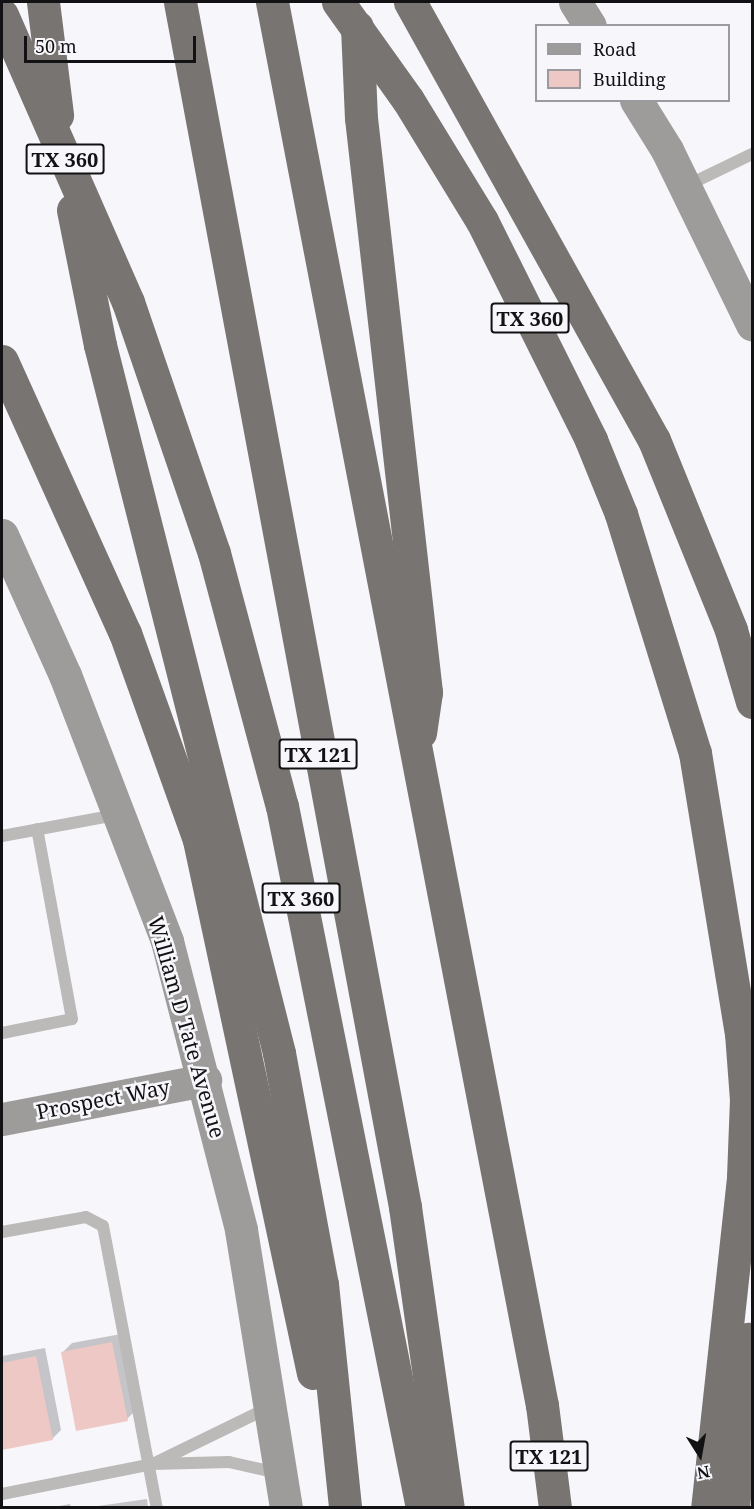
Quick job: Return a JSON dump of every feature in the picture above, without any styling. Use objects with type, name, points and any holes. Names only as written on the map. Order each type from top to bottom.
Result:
[{"type":"highway","name":"TX 121","points":[[180,2],[405,1207],[448,1508]]},
{"type":"highway","name":"TX 121","points":[[272,2],[542,1405],[555,1508]]},
{"type":"highway","name":"TX 360","points":[[338,2],[408,100],[482,221],[591,440],[621,514],[695,753],[741,1033],[746,1099],[748,1193]]},
{"type":"highway","points":[[355,2],[361,118],[426,692],[417,756]]},
{"type":"highway","points":[[410,2],[654,440],[727,619],[753,702]]},
{"type":"highway","points":[[43,5],[67,180],[122,432],[279,1053],[322,1284],[345,1508]]},
{"type":"highway","name":"TX 360","points":[[2,15],[128,302],[214,553],[282,806],[422,1508]]},
{"type":"highway","points":[[2,361],[125,633],[199,840],[321,1414],[336,1435]]},
{"type":"highway","points":[[707,1508],[748,1193]]},
{"type":"highway","points":[[733,1508],[753,1287]]},
{"type":"main road","points":[[575,2],[589,24]]},
{"type":"main road","points":[[637,102],[685,187],[753,324]]},
{"type":"main road","name":"William D Tate Avenue","points":[[2,535],[65,675],[115,815],[167,941],[205,1080],[241,1230],[272,1406],[286,1508]]},
{"type":"main road","name":"Prospect Way","points":[[2,1119],[205,1080]]},
{"type":"lane","points":[[685,187],[753,154]]},
{"type":"lane","points":[[2,836],[115,815]]},
{"type":"lane","points":[[2,1033],[72,1019],[37,830]]},
{"type":"lane","points":[[2,1232],[86,1217],[103,1226],[152,1464],[157,1508]]},
{"type":"lane","points":[[152,1464],[272,1406]]},
{"type":"lane","points":[[2,1494],[152,1464],[229,1462],[282,1474]]},
{"type":"building","points":[[112,1342],[128,1421],[76,1431],[61,1352]]},
{"type":"building","points":[[36,1356],[53,1440],[2,1450],[2,1363]]}]
